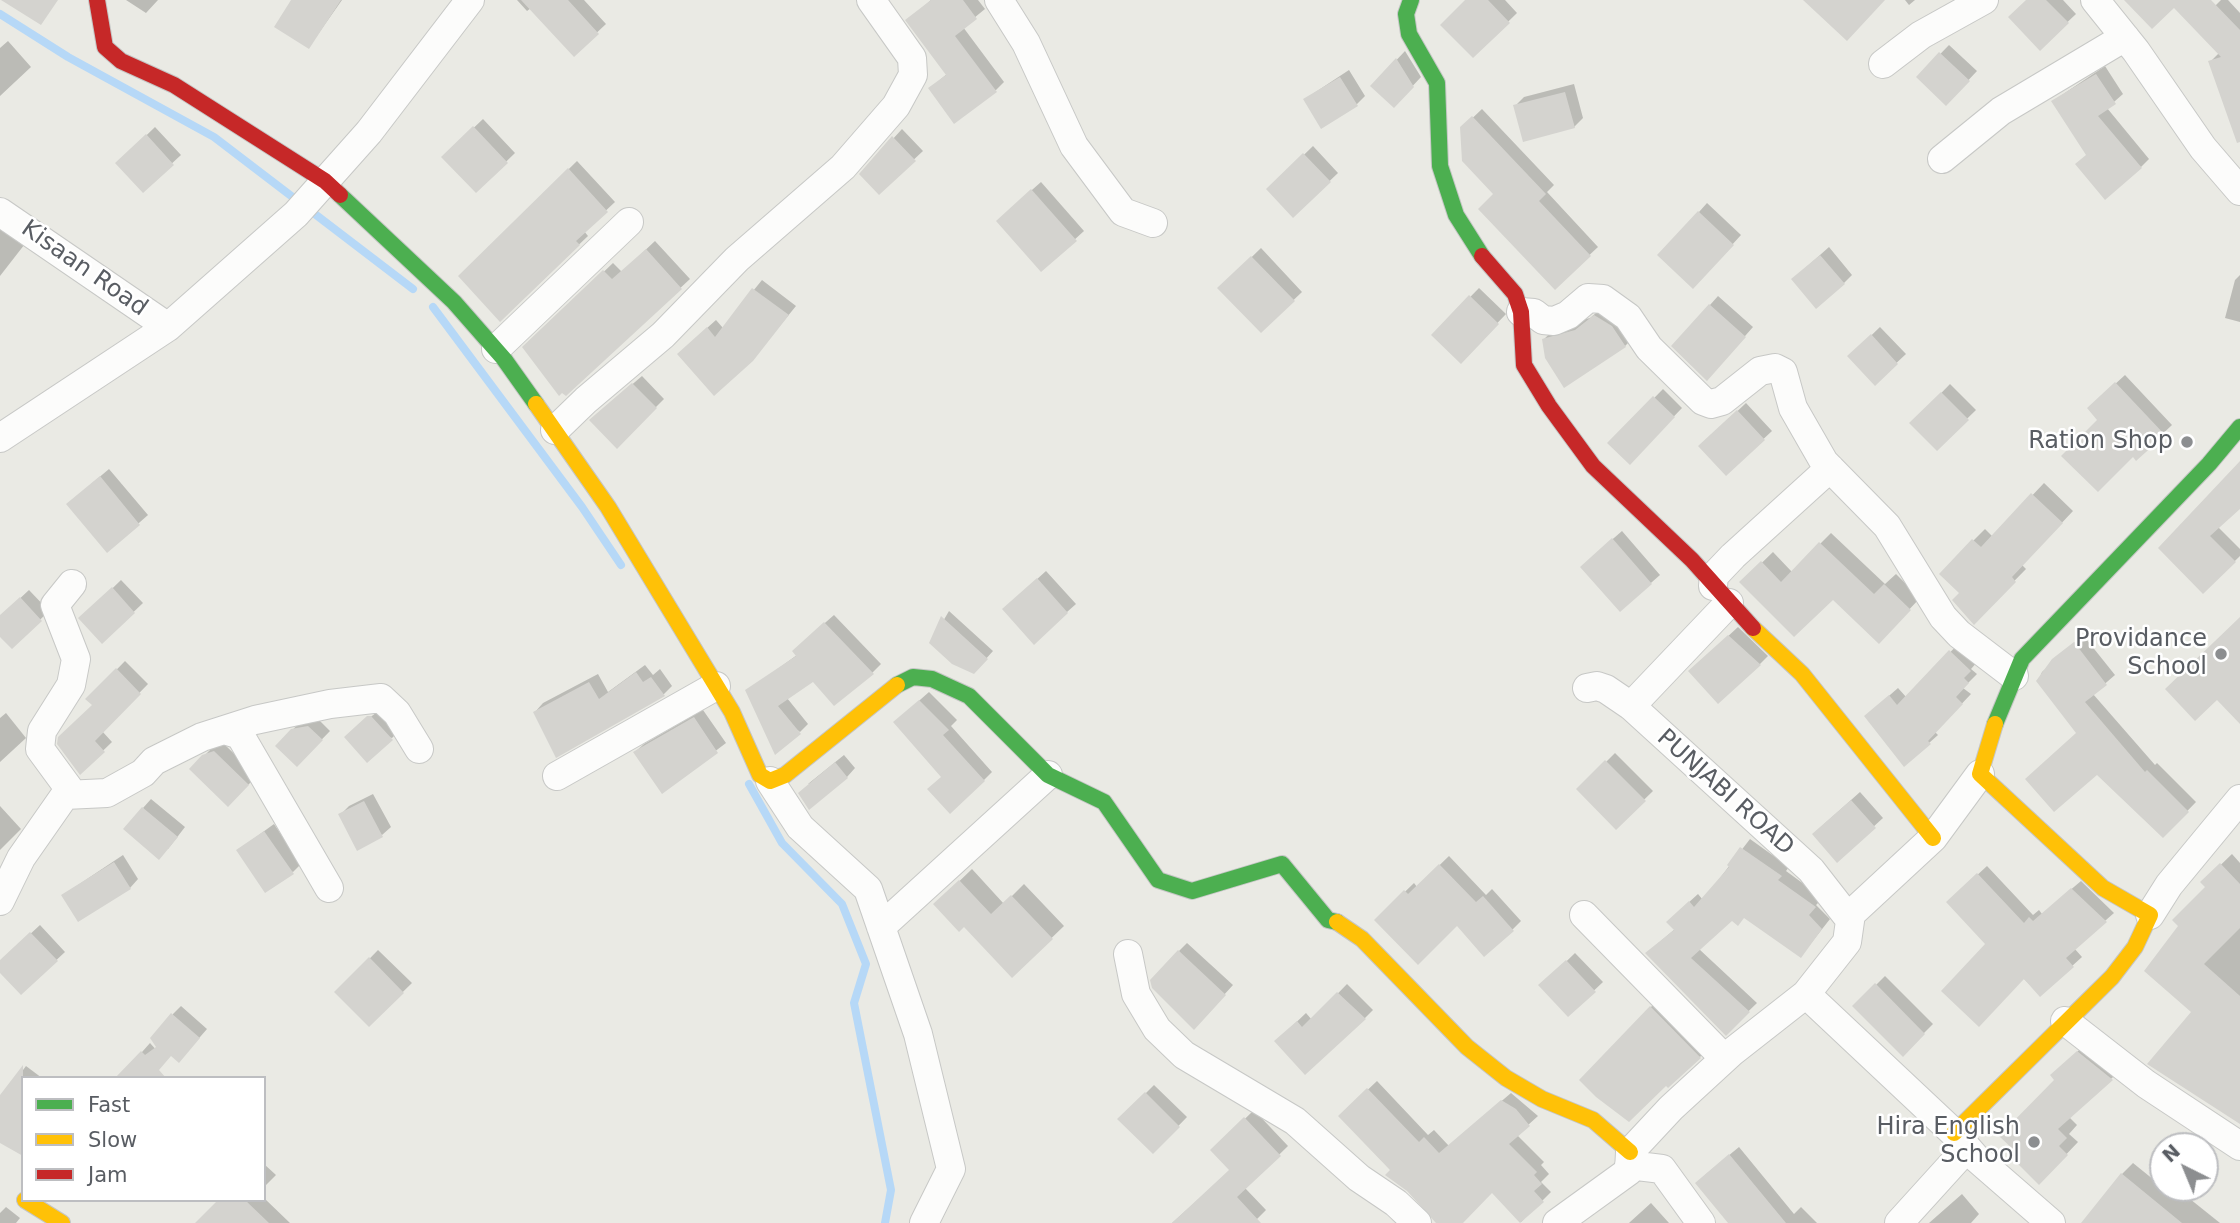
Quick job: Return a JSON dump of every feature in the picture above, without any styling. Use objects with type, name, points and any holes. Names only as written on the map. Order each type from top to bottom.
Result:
[{"type":"street","points":[[97,0],[105,47],[121,61],[174,85],[322,184],[454,302],[496,349],[608,507],[707,692],[760,775],[770,781],[800,827],[868,889],[918,1034],[951,1169],[924,1223]]},
{"type":"street","points":[[0,438],[168,327],[296,214],[369,132],[470,0]]},
{"type":"street","points":[[555,430],[663,335],[737,259],[843,167],[896,106],[912,75],[912,58],[871,0]]},
{"type":"street","points":[[999,0],[1026,43],[1074,146],[1123,212],[1153,223]]},
{"type":"street","points":[[1411,0],[1406,14],[1409,34],[1437,83],[1440,166],[1456,215],[1488,265],[1515,294],[1521,312],[1520,336],[1524,365],[1549,406],[1593,466],[1692,560],[1721,594],[1802,674],[1933,838]]},
{"type":"street","points":[[1883,64],[1921,35],[1984,0]]},
{"type":"street","points":[[2095,0],[2125,37],[2203,148],[2240,191]]},
{"type":"street","points":[[1942,159],[2001,111],[2125,37]]},
{"type":"street","name":"Kisaan Road","points":[[0,212],[168,327]]},
{"type":"street","points":[[496,349],[629,222]]},
{"type":"street","points":[[1521,312],[1534,313],[1543,320],[1554,321],[1568,315],[1588,298],[1603,299],[1628,317],[1649,348],[1703,401],[1712,404],[1722,401],[1760,372],[1775,368],[1783,372],[1804,429],[1830,468],[1887,526],[1943,617],[1959,634],[2014,676]]},
{"type":"street","points":[[1558,1223],[1629,1171],[1630,1159],[1671,1108],[1724,1058],[1806,994],[1847,942],[1852,914],[1933,838],[1980,774],[1998,712],[2022,659],[2209,464],[2240,426]]},
{"type":"street","points":[[1721,594],[1714,576],[1830,468]]},
{"type":"street","points":[[72,584],[55,605],[76,659],[71,685],[42,732],[40,749],[73,794]]},
{"type":"street","points":[[1631,706],[1721,594]]},
{"type":"street","points":[[770,781],[785,775],[892,687],[913,677],[932,679],[969,696],[1048,775],[1104,802],[1158,880],[1192,891],[1282,864],[1328,920],[1340,923],[1362,939],[1467,1047],[1506,1078],[1542,1099],[1593,1120],[1630,1159],[1662,1169],[1701,1223]]},
{"type":"street","name":"PUNJABI ROAD","points":[[1587,688],[1597,686],[1606,689],[1631,706],[1811,870],[1850,919]]},
{"type":"street","points":[[557,776],[707,692]]},
{"type":"street","points":[[0,901],[21,858],[51,811],[65,795],[107,793],[144,773],[154,761],[224,730],[330,704],[381,698],[397,713],[419,749]]},
{"type":"street","points":[[224,730],[240,735],[329,888]]},
{"type":"street","points":[[1980,774],[2103,888],[2150,915]]},
{"type":"street","points":[[881,927],[1048,775]]},
{"type":"street","points":[[1899,1223],[1960,1141],[2066,1021],[2112,977],[2135,947],[2150,915],[2169,885],[2222,825],[2240,799]]},
{"type":"street","points":[[1584,915],[1724,1058]]},
{"type":"street","points":[[1128,954],[1136,994],[1157,1029],[1175,1046],[1295,1121],[1359,1178],[1396,1203],[1418,1223]]},
{"type":"street","points":[[1806,994],[1960,1141],[2051,1223]]},
{"type":"street","points":[[2066,1021],[2146,1084],[2240,1146]]},
{"type":"street","points":[[28,1202],[62,1223]]},
{"type":"building","points":[[1,0],[58,0],[41,25]]},
{"type":"building","points":[[291,0],[341,0],[309,49],[274,27]]},
{"type":"building","points":[[521,0],[568,0],[599,34],[574,57]]},
{"type":"building","points":[[931,0],[963,0],[977,19],[955,36],[997,92],[954,124],[928,88],[946,75],[905,20]]},
{"type":"building","points":[[1465,0],[1488,0],[1510,23],[1473,58],[1440,25]]},
{"type":"building","points":[[1803,0],[1885,0],[1847,41]]},
{"type":"building","points":[[2026,0],[2046,0],[2069,23],[2040,51],[2008,17]]},
{"type":"building","points":[[2124,0],[2211,0],[2240,30],[2240,142],[2237,143],[2208,61],[2221,57],[2174,8],[2152,29]]},
{"type":"building","points":[[1939,52],[1970,81],[1946,106],[1916,77]]},
{"type":"building","points":[[1396,58],[1414,87],[1394,108],[1370,86]]},
{"type":"building","points":[[2096,74],[2116,104],[2098,116],[2142,168],[2105,200],[2075,164],[2086,155],[2051,101]]},
{"type":"building","points":[[1340,77],[1358,106],[1321,129],[1303,99]]},
{"type":"building","points":[[1565,92],[1575,128],[1523,142],[1513,105]]},
{"type":"building","points":[[1472,116],[1546,194],[1539,201],[1591,256],[1555,290],[1478,209],[1493,194],[1462,161],[1460,127]]},
{"type":"building","points":[[473,126],[508,163],[476,193],[441,157]]},
{"type":"building","points":[[146,134],[174,165],[143,193],[115,163]]},
{"type":"building","points":[[892,136],[916,161],[879,195],[859,174]]},
{"type":"building","points":[[1303,153],[1331,182],[1293,218],[1266,189]]},
{"type":"building","points":[[568,168],[608,212],[576,241],[580,245],[500,322],[458,276]]},
{"type":"building","points":[[1031,189],[1077,241],[1041,272],[996,221]]},
{"type":"building","points":[[1698,211],[1734,245],[1693,289],[1657,255]]},
{"type":"building","points":[[646,249],[682,289],[566,396],[562,393],[559,396],[522,347],[603,270],[612,279]]},
{"type":"building","points":[[1820,255],[1845,284],[1816,309],[1791,279]]},
{"type":"building","points":[[1251,256],[1295,301],[1261,333],[1217,288]]},
{"type":"building","points":[[752,288],[789,315],[753,361],[714,396],[677,354],[707,327],[715,337]]},
{"type":"building","points":[[1469,295],[1499,324],[1461,364],[1431,335]]},
{"type":"building","points":[[1709,304],[1746,337],[1707,381],[1671,346]]},
{"type":"building","points":[[1594,315],[1612,326],[1626,347],[1564,388],[1545,358],[1542,339],[1575,330]]},
{"type":"building","points":[[1871,334],[1898,364],[1875,386],[1847,356]]},
{"type":"building","points":[[2115,382],[2165,435],[2136,461],[2133,457],[2098,492],[2061,456],[2097,420],[2087,408]]},
{"type":"building","points":[[632,383],[657,408],[617,449],[589,420]]},
{"type":"building","points":[[1941,392],[1969,420],[1937,451],[1909,423]]},
{"type":"building","points":[[1653,396],[1675,417],[1630,465],[1607,443]]},
{"type":"building","points":[[1737,410],[1765,440],[1726,476],[1698,446]]},
{"type":"building","points":[[2240,461],[2240,509],[2210,536],[2236,562],[2203,594],[2158,548]]},
{"type":"building","points":[[100,476],[140,525],[107,553],[66,504]]},
{"type":"building","points":[[2031,493],[2063,523],[2012,577],[2016,582],[1974,625],[1952,600],[1959,593],[1939,574],[1972,539],[1981,547]]},
{"type":"building","points":[[1612,538],[1652,584],[1620,612],[1580,567]]},
{"type":"building","points":[[1819,542],[1874,594],[1884,584],[1911,610],[1879,644],[1833,600],[1794,637],[1739,582],[1761,561],[1781,582]]},
{"type":"building","points":[[1037,578],[1068,613],[1034,645],[1002,609]]},
{"type":"building","points":[[112,587],[135,613],[102,644],[78,618]]},
{"type":"building","points":[[20,597],[42,621],[12,649],[0,637],[0,615]]},
{"type":"building","points":[[941,616],[988,659],[974,674],[952,664],[929,643]]},
{"type":"building","name":"Providance School","points":[[2240,617],[2240,724],[2217,700],[2195,721],[2165,689]]},
{"type":"building","points":[[824,622],[874,674],[834,706],[813,682],[778,706],[801,734],[775,755],[745,690],[796,656],[792,651]]},
{"type":"building","points":[[1728,635],[1761,665],[1718,704],[1688,671]]},
{"type":"building","points":[[2074,642],[2107,685],[2085,702],[2145,772],[2147,770],[2189,812],[2163,838],[2097,775],[2054,812],[2025,779],[2076,733],[2036,681],[2052,659]]},
{"type":"building","points":[[1949,650],[1971,671],[1964,678],[1969,683],[1956,697],[1963,704],[1928,741],[1931,744],[1904,767],[1864,716],[1889,695],[1897,705]]},
{"type":"building","points":[[116,668],[141,694],[95,741],[105,752],[80,775],[57,744],[58,737],[92,705],[85,699]]},
{"type":"building","points":[[636,672],[643,682],[651,677],[665,696],[556,758],[533,712],[589,682],[599,699]]},
{"type":"building","points":[[919,700],[949,730],[943,735],[985,781],[950,814],[927,789],[941,777],[893,722]]},
{"type":"building","points":[[367,716],[371,716],[393,740],[367,763],[344,737]]},
{"type":"building","points":[[694,717],[718,753],[662,794],[633,752]]},
{"type":"building","points":[[308,726],[323,740],[297,767],[275,746],[291,729]]},
{"type":"building","points":[[214,751],[249,785],[228,807],[189,769],[202,755]]},
{"type":"building","points":[[1605,760],[1646,801],[1616,830],[1576,789]]},
{"type":"building","points":[[835,762],[848,778],[809,810],[798,793]]},
{"type":"building","points":[[1851,800],[1876,828],[1837,863],[1812,834]]},
{"type":"building","points":[[364,801],[383,837],[357,851],[338,814]]},
{"type":"building","points":[[142,807],[178,837],[159,860],[123,829]]},
{"type":"building","points":[[264,831],[294,874],[265,893],[236,850]]},
{"type":"building","points":[[1740,847],[1782,876],[1778,880],[1816,907],[1809,915],[1822,929],[1801,958],[1744,918],[1738,926],[1732,921],[1691,958],[1750,1012],[1726,1036],[1645,953],[1674,930],[1666,922],[1689,901],[1694,907],[1729,867],[1727,865]]},
{"type":"building","points":[[114,862],[131,889],[78,922],[61,895]]},
{"type":"building","points":[[2220,863],[2240,884],[2240,928],[2204,964],[2240,996],[2240,1124],[2147,1064],[2191,1012],[2144,971],[2178,926],[2172,920],[2205,887],[2200,882]]},
{"type":"building","points":[[1439,864],[1476,902],[1483,896],[1514,931],[1484,957],[1457,926],[1418,965],[1374,920],[1404,890],[1408,894]]},
{"type":"building","points":[[1977,873],[2024,923],[2029,917],[2033,921],[2071,888],[2107,922],[2066,958],[2074,967],[2040,997],[2024,979],[1979,1027],[1941,991],[1985,944],[1946,902]]},
{"type":"building","points":[[959,880],[991,914],[1011,895],[1053,939],[1012,978],[964,927],[959,932],[933,904]]},
{"type":"building","points":[[30,932],[58,961],[21,995],[0,973],[0,960]]},
{"type":"building","points":[[1178,950],[1226,995],[1194,1030],[1152,988],[1150,980]]},
{"type":"building","points":[[369,957],[404,993],[369,1027],[334,992]]},
{"type":"building","points":[[1566,960],[1596,992],[1568,1017],[1538,985]]},
{"type":"building","points":[[1875,983],[1925,1034],[1903,1057],[1852,1006]]},
{"type":"building","points":[[1337,992],[1366,1019],[1305,1075],[1274,1041],[1297,1021],[1302,1027]]},
{"type":"building","points":[[1650,1006],[1701,1058],[1668,1088],[1666,1086],[1629,1122],[1579,1080]]},
{"type":"building","points":[[171,1013],[200,1038],[179,1063],[171,1056],[159,1070],[164,1076],[117,1076],[141,1051],[145,1055],[156,1047],[150,1038]]},
{"type":"building","points":[[2077,1051],[2113,1080],[2058,1129],[2067,1138],[2059,1146],[2068,1155],[2039,1185],[2014,1160],[2019,1155],[1999,1136],[2054,1080],[2050,1075]]},
{"type":"building","points":[[23,1065],[21,1155],[0,1143],[0,1095]]},
{"type":"building","points":[[1367,1088],[1419,1142],[1424,1137],[1439,1153],[1501,1100],[1516,1109],[1530,1126],[1509,1144],[1537,1172],[1534,1175],[1542,1184],[1534,1191],[1544,1202],[1520,1223],[1492,1193],[1463,1223],[1436,1223],[1407,1191],[1385,1175],[1390,1170],[1338,1116]]},
{"type":"building","points":[[1145,1092],[1180,1127],[1153,1154],[1117,1119]]},
{"type":"building","points":[[1244,1117],[1281,1156],[1237,1197],[1261,1223],[1172,1223],[1229,1170],[1210,1150]]},
{"type":"building","points":[[1729,1154],[1786,1223],[1728,1223],[1695,1183]]},
{"type":"building","points":[[2121,1173],[2149,1196],[2149,1202],[2156,1202],[2182,1223],[2081,1223]]},
{"type":"building","points":[[216,1202],[247,1202],[269,1223],[195,1223]]},
{"type":"waterway","points":[[0,14],[68,57],[214,137],[413,289]]},
{"type":"waterway","points":[[433,307],[582,507],[621,565]]},
{"type":"waterway","points":[[749,784],[782,843],[842,904],[866,964],[854,1003],[891,1190],[885,1223]]},
{"type":"traffic: fast","points":[[1411,0],[1406,14],[1409,34],[1437,83],[1440,166],[1456,215],[1482,256]]},
{"type":"traffic: fast","points":[[340,195],[454,302],[504,359],[536,404]]},
{"type":"traffic: fast","points":[[1995,724],[2022,659],[2209,464],[2240,427]]},
{"type":"traffic: fast","points":[[897,685],[913,677],[932,679],[969,696],[1048,775],[1104,802],[1158,880],[1192,891],[1282,864],[1328,920],[1337,922]]},
{"type":"traffic: slow","points":[[536,404],[608,507],[732,712],[760,775],[770,781],[785,775],[897,685]]},
{"type":"traffic: slow","points":[[1753,628],[1802,674],[1933,838]]},
{"type":"traffic: slow","points":[[1954,1133],[2112,977],[2135,947],[2150,915],[2103,888],[1980,774],[1995,724]]},
{"type":"traffic: slow","points":[[1337,922],[1362,939],[1467,1047],[1506,1078],[1542,1099],[1593,1120],[1630,1152]]},
{"type":"traffic: slow","points":[[28,1202],[62,1223]]},
{"type":"traffic: jam","points":[[97,0],[105,47],[121,61],[174,85],[325,181],[340,195]]},
{"type":"traffic: jam","points":[[1482,256],[1515,294],[1521,312],[1524,365],[1549,406],[1593,466],[1692,560],[1753,628]]},
{"type":"place","name":"Ration Shop","points":[[2187,442]]},
{"type":"place","name":"Providance School","points":[[2221,654]]},
{"type":"place","name":"Hira English School","points":[[2034,1142]]}]
